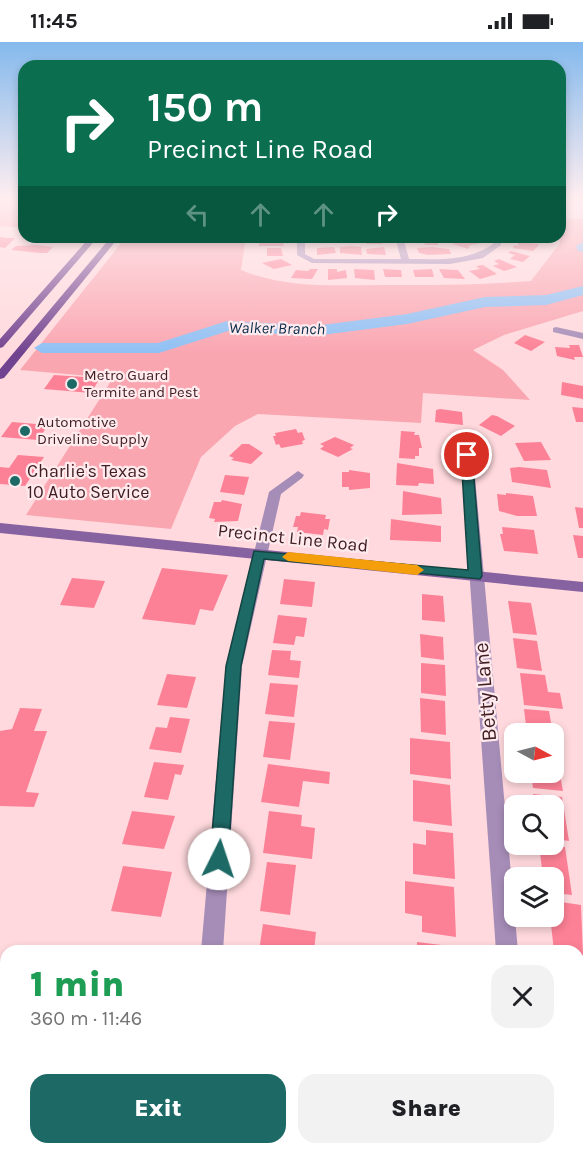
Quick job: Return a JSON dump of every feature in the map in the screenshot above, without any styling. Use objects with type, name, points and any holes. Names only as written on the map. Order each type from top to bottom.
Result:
[{"type":"main road","points":[[0,345],[83,250]]},
{"type":"main road","points":[[0,376],[104,250]]},
{"type":"main road","name":"Precinct Line Road","points":[[0,528],[583,587]]},
{"type":"street","points":[[302,250],[303,257],[319,262],[450,262],[473,258],[491,250]]},
{"type":"street","points":[[403,250],[406,262]]},
{"type":"street","points":[[556,330],[583,336]]},
{"type":"street","name":"Betty Lane","points":[[467,455],[506,945]]},
{"type":"street","points":[[212,945],[234,666],[275,492],[298,475]]},
{"type":"shaded area","points":[[116,250],[244,250],[241,270],[276,280],[311,285],[439,285],[531,281],[555,250],[583,250],[583,311],[504,335],[473,350],[503,370],[530,400],[423,393],[421,423],[258,414],[235,426],[201,457],[171,529],[26,515],[113,378],[20,370]]},
{"type":"building","points":[[11,250],[50,250],[47,253]]},
{"type":"building","points":[[267,250],[281,250],[283,256],[267,256]]},
{"type":"building","points":[[317,250],[335,250],[336,253],[317,255]]},
{"type":"building","points":[[340,250],[361,250],[362,255],[340,253]]},
{"type":"building","points":[[366,250],[385,250],[386,255],[367,254]]},
{"type":"building","points":[[418,250],[449,250],[451,254],[428,255],[419,253]]},
{"type":"building","points":[[511,251],[530,256],[523,262],[510,259],[515,255],[508,253]]},
{"type":"building","points":[[281,259],[292,265],[274,269],[262,263]]},
{"type":"building","points":[[499,259],[517,267],[504,271],[493,266],[499,264],[494,261]]},
{"type":"building","points":[[483,265],[497,274],[480,279],[469,271],[480,269],[476,266]]},
{"type":"building","points":[[318,269],[312,279],[291,278],[296,270],[308,271]]},
{"type":"building","points":[[328,269],[337,269],[337,272],[346,270],[347,278],[328,280]]},
{"type":"building","points":[[354,269],[374,270],[375,280],[355,278]]},
{"type":"building","points":[[383,269],[401,270],[402,277],[385,277]]},
{"type":"building","points":[[432,269],[434,277],[415,277],[413,270]]},
{"type":"building","points":[[439,269],[458,270],[465,279],[444,278]]},
{"type":"building","points":[[525,335],[545,342],[531,351],[514,343]]},
{"type":"building","points":[[569,345],[579,345],[583,357],[574,357],[575,360],[557,356],[555,347],[570,348]]},
{"type":"building","name":"Metro Guard Termite and Pest","points":[[54,375],[100,378],[91,393],[44,389]]},
{"type":"building","points":[[562,382],[583,386],[583,399],[561,395]]},
{"type":"building","points":[[572,407],[583,408],[583,422],[576,422]]},
{"type":"building","points":[[436,410],[462,412],[463,425],[435,422]]},
{"type":"building","points":[[492,415],[515,426],[501,436],[479,425]]},
{"type":"building","name":"Automotive Driveline Supply","points":[[12,422],[48,425],[38,440],[1,437]]},
{"type":"building","points":[[296,429],[298,433],[302,432],[305,440],[302,441],[303,444],[281,448],[279,444],[276,445],[273,436],[276,436],[275,433]]},
{"type":"building","points":[[401,431],[415,432],[414,435],[419,435],[422,448],[419,448],[419,456],[415,456],[415,459],[399,458]]},
{"type":"building","points":[[335,437],[354,445],[350,448],[353,449],[338,457],[320,449],[324,446],[320,444]]},
{"type":"building","points":[[541,442],[551,460],[524,461],[515,443]]},
{"type":"building","points":[[242,444],[249,444],[263,453],[251,464],[231,460],[234,458],[229,456]]},
{"type":"building","points":[[18,455],[44,457],[25,486],[0,484],[0,467],[9,468]]},
{"type":"building","points":[[397,463],[433,469],[434,484],[396,485]]},
{"type":"building","points":[[510,468],[547,470],[551,488],[512,482]]},
{"type":"building","points":[[349,470],[370,473],[370,488],[349,490],[349,487],[342,487],[342,472],[349,472]]},
{"type":"building","points":[[225,475],[249,477],[244,495],[220,492]]},
{"type":"building","points":[[403,491],[441,498],[442,514],[402,515]]},
{"type":"building","points":[[506,493],[533,496],[537,516],[517,516],[499,511],[497,494],[506,495]]},
{"type":"building","points":[[222,500],[242,504],[238,521],[214,522],[215,519],[209,518],[214,502]]},
{"type":"building","points":[[575,507],[583,508],[583,528],[579,528]]},
{"type":"building","points":[[301,512],[326,515],[325,519],[330,519],[328,530],[324,529],[323,535],[297,532],[298,527],[293,527],[296,516],[300,516]]},
{"type":"building","points":[[391,519],[441,526],[441,542],[390,540]]},
{"type":"building","points":[[502,527],[534,530],[538,554],[504,551],[500,534],[503,534]]},
{"type":"building","points":[[573,535],[583,536],[583,558],[578,558]]},
{"type":"building","points":[[162,568],[228,575],[213,611],[200,609],[195,625],[142,619]]},
{"type":"building","points":[[72,578],[105,581],[94,608],[60,605]]},
{"type":"building","points":[[284,579],[315,582],[312,607],[280,604]]},
{"type":"building","points":[[422,594],[443,596],[445,622],[422,620]]},
{"type":"building","points":[[508,601],[531,603],[537,635],[513,633]]},
{"type":"building","points":[[278,615],[307,618],[304,637],[296,636],[294,645],[273,643]]},
{"type":"building","points":[[420,634],[443,637],[444,660],[421,657]]},
{"type":"building","points":[[513,638],[537,641],[542,671],[517,668]]},
{"type":"building","points":[[272,650],[291,651],[290,660],[301,661],[299,678],[268,675]]},
{"type":"building","points":[[421,663],[445,665],[446,696],[421,693]]},
{"type":"building","points":[[520,673],[545,675],[548,692],[560,693],[563,709],[524,705]]},
{"type":"building","points":[[167,674],[196,677],[187,708],[157,705]]},
{"type":"building","points":[[270,683],[298,685],[294,717],[265,714]]},
{"type":"building","points":[[420,698],[445,701],[446,735],[421,732]]},
{"type":"building","points":[[20,708],[42,709],[34,731],[47,731],[26,792],[39,793],[34,807],[0,806],[0,731],[12,729]]},
{"type":"building","points":[[524,709],[549,711],[551,723],[526,723]]},
{"type":"building","points":[[170,717],[190,719],[181,753],[149,749],[156,727],[167,728]]},
{"type":"building","points":[[269,721],[295,723],[290,760],[263,757]]},
{"type":"building","points":[[410,738],[450,742],[451,779],[410,774]]},
{"type":"building","points":[[154,762],[184,765],[181,775],[175,774],[168,800],[144,797]]},
{"type":"building","points":[[268,764],[330,772],[329,784],[303,781],[299,807],[261,802]]},
{"type":"building","points":[[413,780],[450,785],[452,826],[413,821]]},
{"type":"building","points":[[532,783],[562,783],[563,791],[533,788]]},
{"type":"building","points":[[564,810],[569,841],[564,840]]},
{"type":"building","points":[[132,811],[175,816],[164,849],[122,844]]},
{"type":"building","points":[[269,811],[302,815],[301,826],[315,828],[312,859],[263,853]]},
{"type":"building","points":[[426,830],[453,833],[455,879],[413,874],[413,843],[426,845]]},
{"type":"building","points":[[565,847],[572,895],[564,894],[564,867],[542,867],[540,855],[564,855]]},
{"type":"building","points":[[267,862],[296,865],[290,915],[260,911]]},
{"type":"building","points":[[123,866],[172,872],[161,917],[111,911]]},
{"type":"building","points":[[405,881],[454,887],[456,937],[422,932],[422,916],[405,913]]},
{"type":"building","points":[[564,902],[581,905],[583,945],[553,945],[551,927],[564,927]]},
{"type":"building","points":[[263,924],[316,932],[315,945],[260,945]]},
{"type":"building","points":[[417,942],[442,945],[417,945]]},
{"type":"waterway","name":"Walker Branch","points":[[42,348],[159,348],[227,326],[314,331],[407,319],[485,302],[546,300],[583,290]]},
{"type":"slow traffic","points":[[288,557],[417,570]]},
{"type":"place","name":"Metro Guard Termite and Pest","points":[[72,384]]},
{"type":"place","name":"Automotive Driveline Supply","points":[[25,431]]},
{"type":"place","name":"Charlie's Texas 10 Auto Service","points":[[15,481]]},
{"type":"route","points":[[219,859],[234,666],[259,554],[475,576],[467,455]]}]
